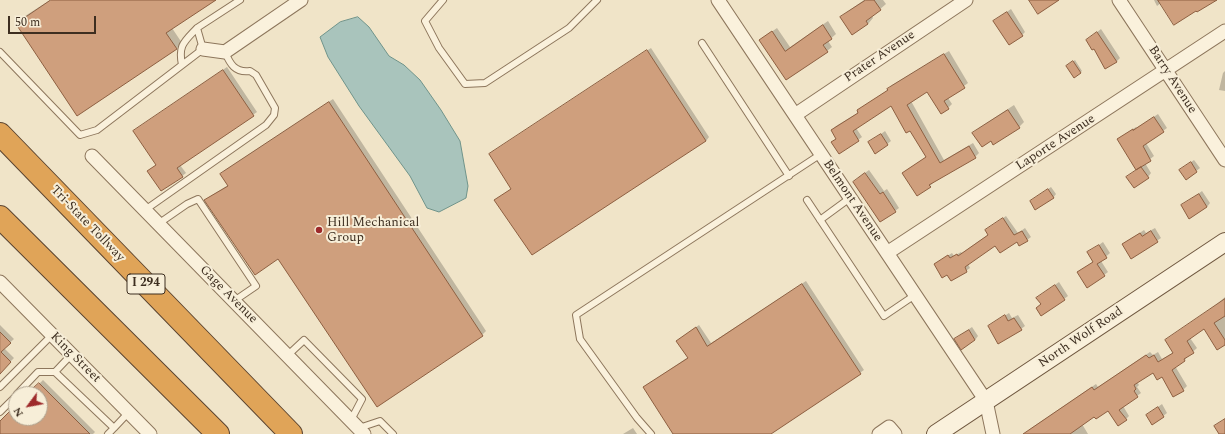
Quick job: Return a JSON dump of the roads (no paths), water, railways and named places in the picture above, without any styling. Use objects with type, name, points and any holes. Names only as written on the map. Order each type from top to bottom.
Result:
[{"type":"highway","name":"Tri-State Tollway","points":[[0,134],[291,434]]},
{"type":"highway","points":[[0,217],[218,434]]},
{"type":"main road","name":"North Wolf Road","points":[[936,434],[1225,242]]},
{"type":"street","points":[[204,49],[225,52],[301,0]]},
{"type":"street","name":"Belmont Avenue","points":[[718,0],[986,401]]},
{"type":"street","name":"Prater Avenue","points":[[795,115],[966,0]]},
{"type":"street","name":"Barry Avenue","points":[[1119,0],[1225,160]]},
{"type":"street","name":"Laporte Avenue","points":[[887,253],[1225,31]]},
{"type":"street","name":"Gage Avenue","points":[[92,156],[358,428]]},
{"type":"street","name":"King Street","points":[[0,282],[150,434]]},
{"type":"street","points":[[986,401],[993,434]]},
{"type":"street","points":[[878,434],[890,427],[895,434]]},
{"type":"lane","points":[[182,65],[180,56],[181,48],[197,28],[240,0]]},
{"type":"lane","points":[[443,0],[425,21],[439,48],[465,84],[485,83],[569,28],[597,0]]},
{"type":"lane","points":[[0,52],[80,135],[97,130],[204,49],[197,28]]},
{"type":"lane","points":[[702,44],[789,176]]},
{"type":"lane","points":[[145,210],[266,125],[274,115],[275,108],[256,75],[250,71],[241,72],[229,62],[225,52]]},
{"type":"lane","points":[[651,434],[637,418],[580,338],[576,315],[821,154]]},
{"type":"lane","points":[[820,220],[850,198]]},
{"type":"lane","points":[[158,224],[187,204],[198,199],[256,286],[234,301]]},
{"type":"lane","points":[[807,200],[884,316],[915,295]]},
{"type":"lane","points":[[0,387],[52,335]]},
{"type":"lane","points":[[288,355],[304,340],[362,399],[358,428],[380,421],[393,434]]},
{"type":"lane","points":[[55,372],[72,354]]},
{"type":"lane","points":[[25,386],[38,372],[55,372],[114,428]]},
{"type":"lane","points":[[0,412],[8,404]]},
{"type":"lane","points":[[108,434],[129,412]]},
{"type":"water","points":[[358,17],[369,27],[389,56],[404,65],[420,80],[460,141],[468,186],[466,198],[439,212],[427,208],[410,176],[359,106],[328,57],[320,37],[340,22]]},
{"type":"place","name":"Hill Mechanical Group","points":[[319,230]]}]
